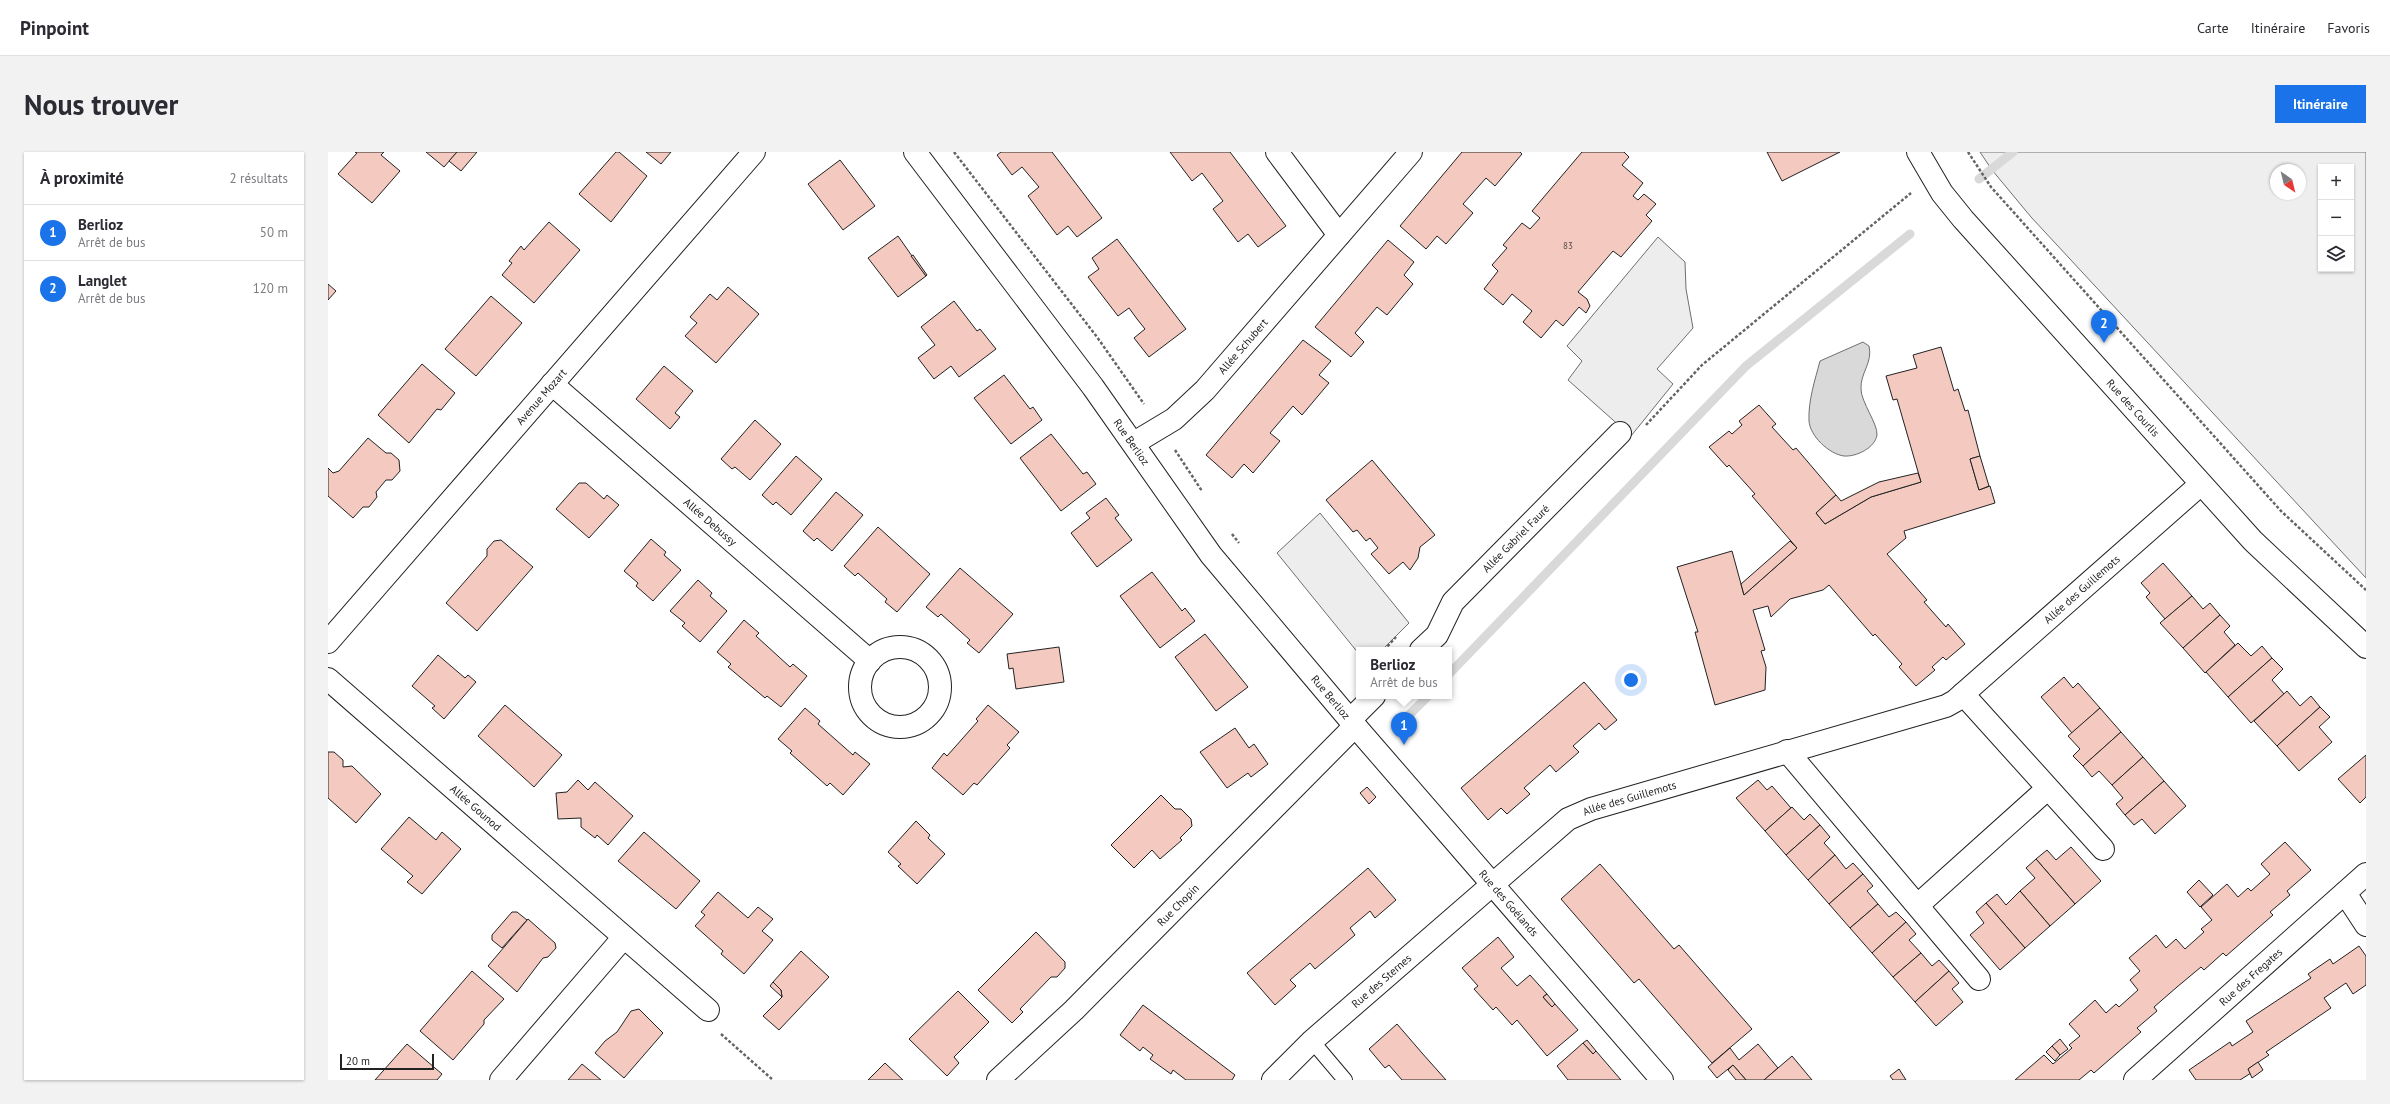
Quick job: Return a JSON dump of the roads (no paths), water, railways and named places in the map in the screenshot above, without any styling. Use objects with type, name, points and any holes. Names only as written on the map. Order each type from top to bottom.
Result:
[{"type":"street","name":"Avenue Mozart","points":[[328,642],[754,152]]},
{"type":"street","name":"Rue Berlioz","points":[[915,152],[1134,443],[1211,555],[1352,723]]},
{"type":"street","points":[[1277,152],[1339,235]]},
{"type":"street","name":"Allée Schubert","points":[[1134,443],[1160,428],[1187,408],[1411,152]]},
{"type":"street","name":"Rue des Courlis","points":[[1918,152],[1932,176],[1963,219],[2201,484],[2253,541],[2366,647]]},
{"type":"street","name":"Allée Debussy","points":[[552,384],[870,661]]},
{"type":"street","name":"Allée Gabriel Fauré","points":[[1424,647],[1437,635],[1453,602],[1620,433]]},
{"type":"street","name":"Allée des Guillemots","points":[[1492,884],[1560,825],[1579,813],[1787,751],[1946,706],[1963,694],[2201,484]]},
{"type":"street","name":"Allée Gounod","points":[[328,679],[708,1010]]},
{"type":"street","points":[[1963,694],[2047,789],[2103,849]]},
{"type":"street","points":[[1352,723],[1372,699]]},
{"type":"street","name":"Rue des Goélands","points":[[1352,723],[1662,1080]]},
{"type":"street","name":"Rue Chopin","points":[[998,1080],[1074,1010],[1352,723]]},
{"type":"street","points":[[1787,751],[1979,979]]},
{"type":"street","points":[[1918,905],[2047,789]]},
{"type":"street","name":"Rue des Fregates","points":[[2135,1080],[2366,874]]},
{"type":"street","name":"Rue des Sternes","points":[[1273,1080],[1312,1041],[1492,884]]},
{"type":"street","points":[[2345,893],[2366,925]]},
{"type":"street","points":[[501,1080],[624,937]]},
{"type":"lane","points":[[1312,1041],[1345,1080]]},
{"type":"waterway","points":[[1979,179],[2013,152]]},
{"type":"waterway","points":[[1452,671],[1746,366],[1910,234]]},
{"type":"waterway","points":[[1402,722],[1425,699]]},
{"type":"place","name":"Langlet","points":[[2104,343]]},
{"type":"place","name":"Berlioz","points":[[1404,745]]}]
